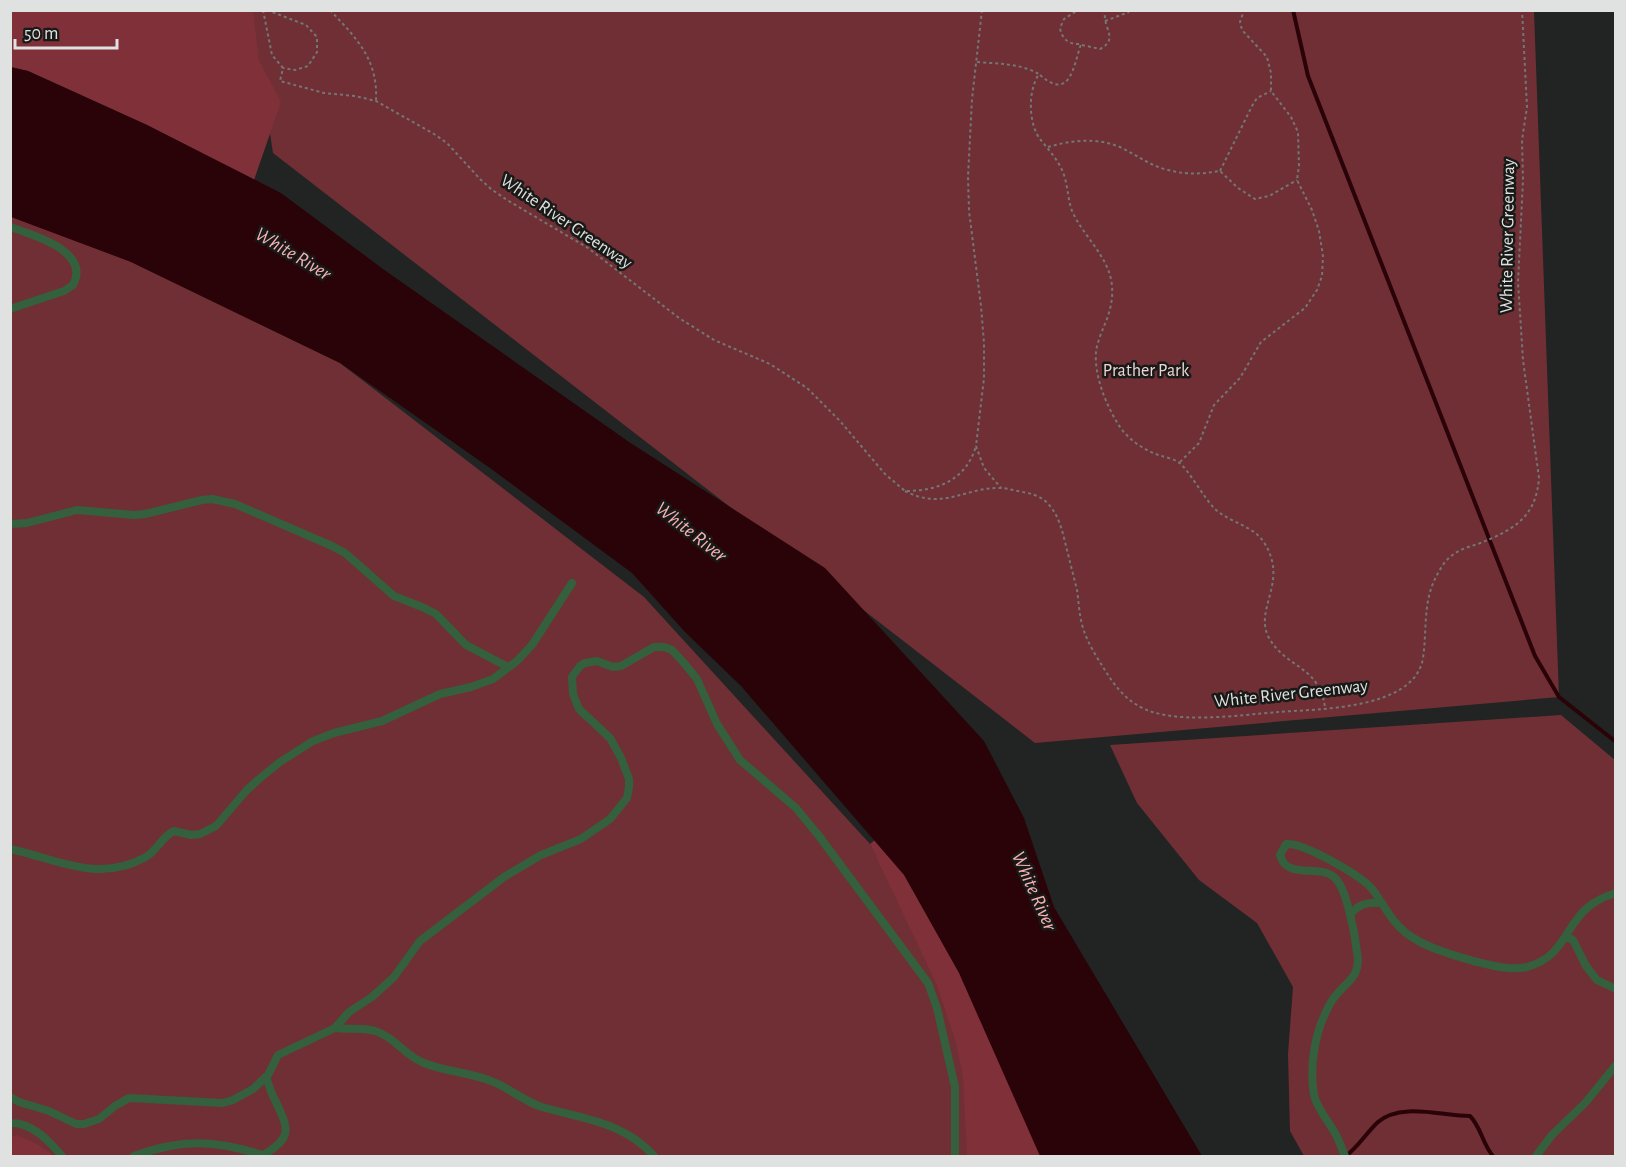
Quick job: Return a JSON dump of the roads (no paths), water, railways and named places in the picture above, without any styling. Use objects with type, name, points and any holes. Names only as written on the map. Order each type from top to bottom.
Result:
[{"type":"lane","points":[[10,226],[58,246],[69,255],[77,271],[73,285],[64,291],[10,309]]},
{"type":"lane","points":[[10,524],[27,523],[77,510],[134,515],[202,500],[212,499],[235,504],[345,553],[393,596],[436,614],[466,645],[508,667]]},
{"type":"lane","points":[[10,849],[29,852],[84,869],[104,870],[138,861],[153,851],[164,836],[174,831],[191,835],[200,834],[216,826],[259,779],[280,762],[313,741],[334,733],[382,721],[441,694],[493,679],[532,645],[558,609],[572,583]]},
{"type":"lane","points":[[10,1097],[49,1111],[76,1124],[84,1124],[99,1119],[129,1098],[223,1103],[232,1101],[254,1089],[266,1077],[278,1055],[335,1028],[349,1012],[372,997],[394,977],[420,941],[504,877],[541,855],[580,839],[610,819],[620,809],[627,798],[629,787],[625,768],[610,738],[579,709],[573,694],[572,677],[585,663],[597,661],[613,667],[621,666],[654,647],[664,647],[672,650],[697,679],[717,724],[740,760],[796,808],[928,983],[937,1008],[955,1087],[955,1156]]},
{"type":"lane","points":[[1345,1156],[1315,1098],[1313,1066],[1316,1041],[1331,1003],[1353,978],[1357,970],[1357,952],[1347,903],[1334,876],[1300,871],[1286,865],[1280,855],[1286,844],[1300,846],[1359,877],[1374,891],[1395,923],[1420,943],[1461,957],[1502,967],[1524,967],[1543,961],[1566,937],[1588,906],[1616,893]]},
{"type":"lane","points":[[1350,915],[1357,907],[1381,903]]},
{"type":"lane","points":[[1566,937],[1573,940],[1586,966],[1597,980],[1616,989]]},
{"type":"lane","points":[[335,1028],[351,1030],[366,1028],[379,1032],[425,1064],[477,1076],[509,1089],[535,1104],[598,1121],[624,1132],[654,1156]]},
{"type":"lane","points":[[1536,1156],[1552,1135],[1586,1102],[1616,1065]]},
{"type":"lane","points":[[134,1156],[158,1149],[201,1142],[264,1156],[280,1143],[286,1127],[266,1077]]},
{"type":"lane","points":[[10,1123],[34,1130],[62,1156]]},
{"type":"water","name":"White River","points":[[10,67],[28,71],[147,125],[281,193],[383,269],[629,442],[825,568],[984,741],[1024,818],[1054,907],[1202,1156],[1040,1156],[959,973],[904,875],[741,686],[685,632],[632,573],[490,468],[340,363],[131,262],[11,217]]},
{"type":"waterway","points":[[1293,10],[1308,76],[1535,656],[1559,697],[1616,742]]},
{"type":"waterway","points":[[1346,1156],[1378,1122],[1387,1116],[1410,1111],[1470,1116],[1493,1156]]},
{"type":"park label","name":"Prather Park","points":[[1146,371]]}]
